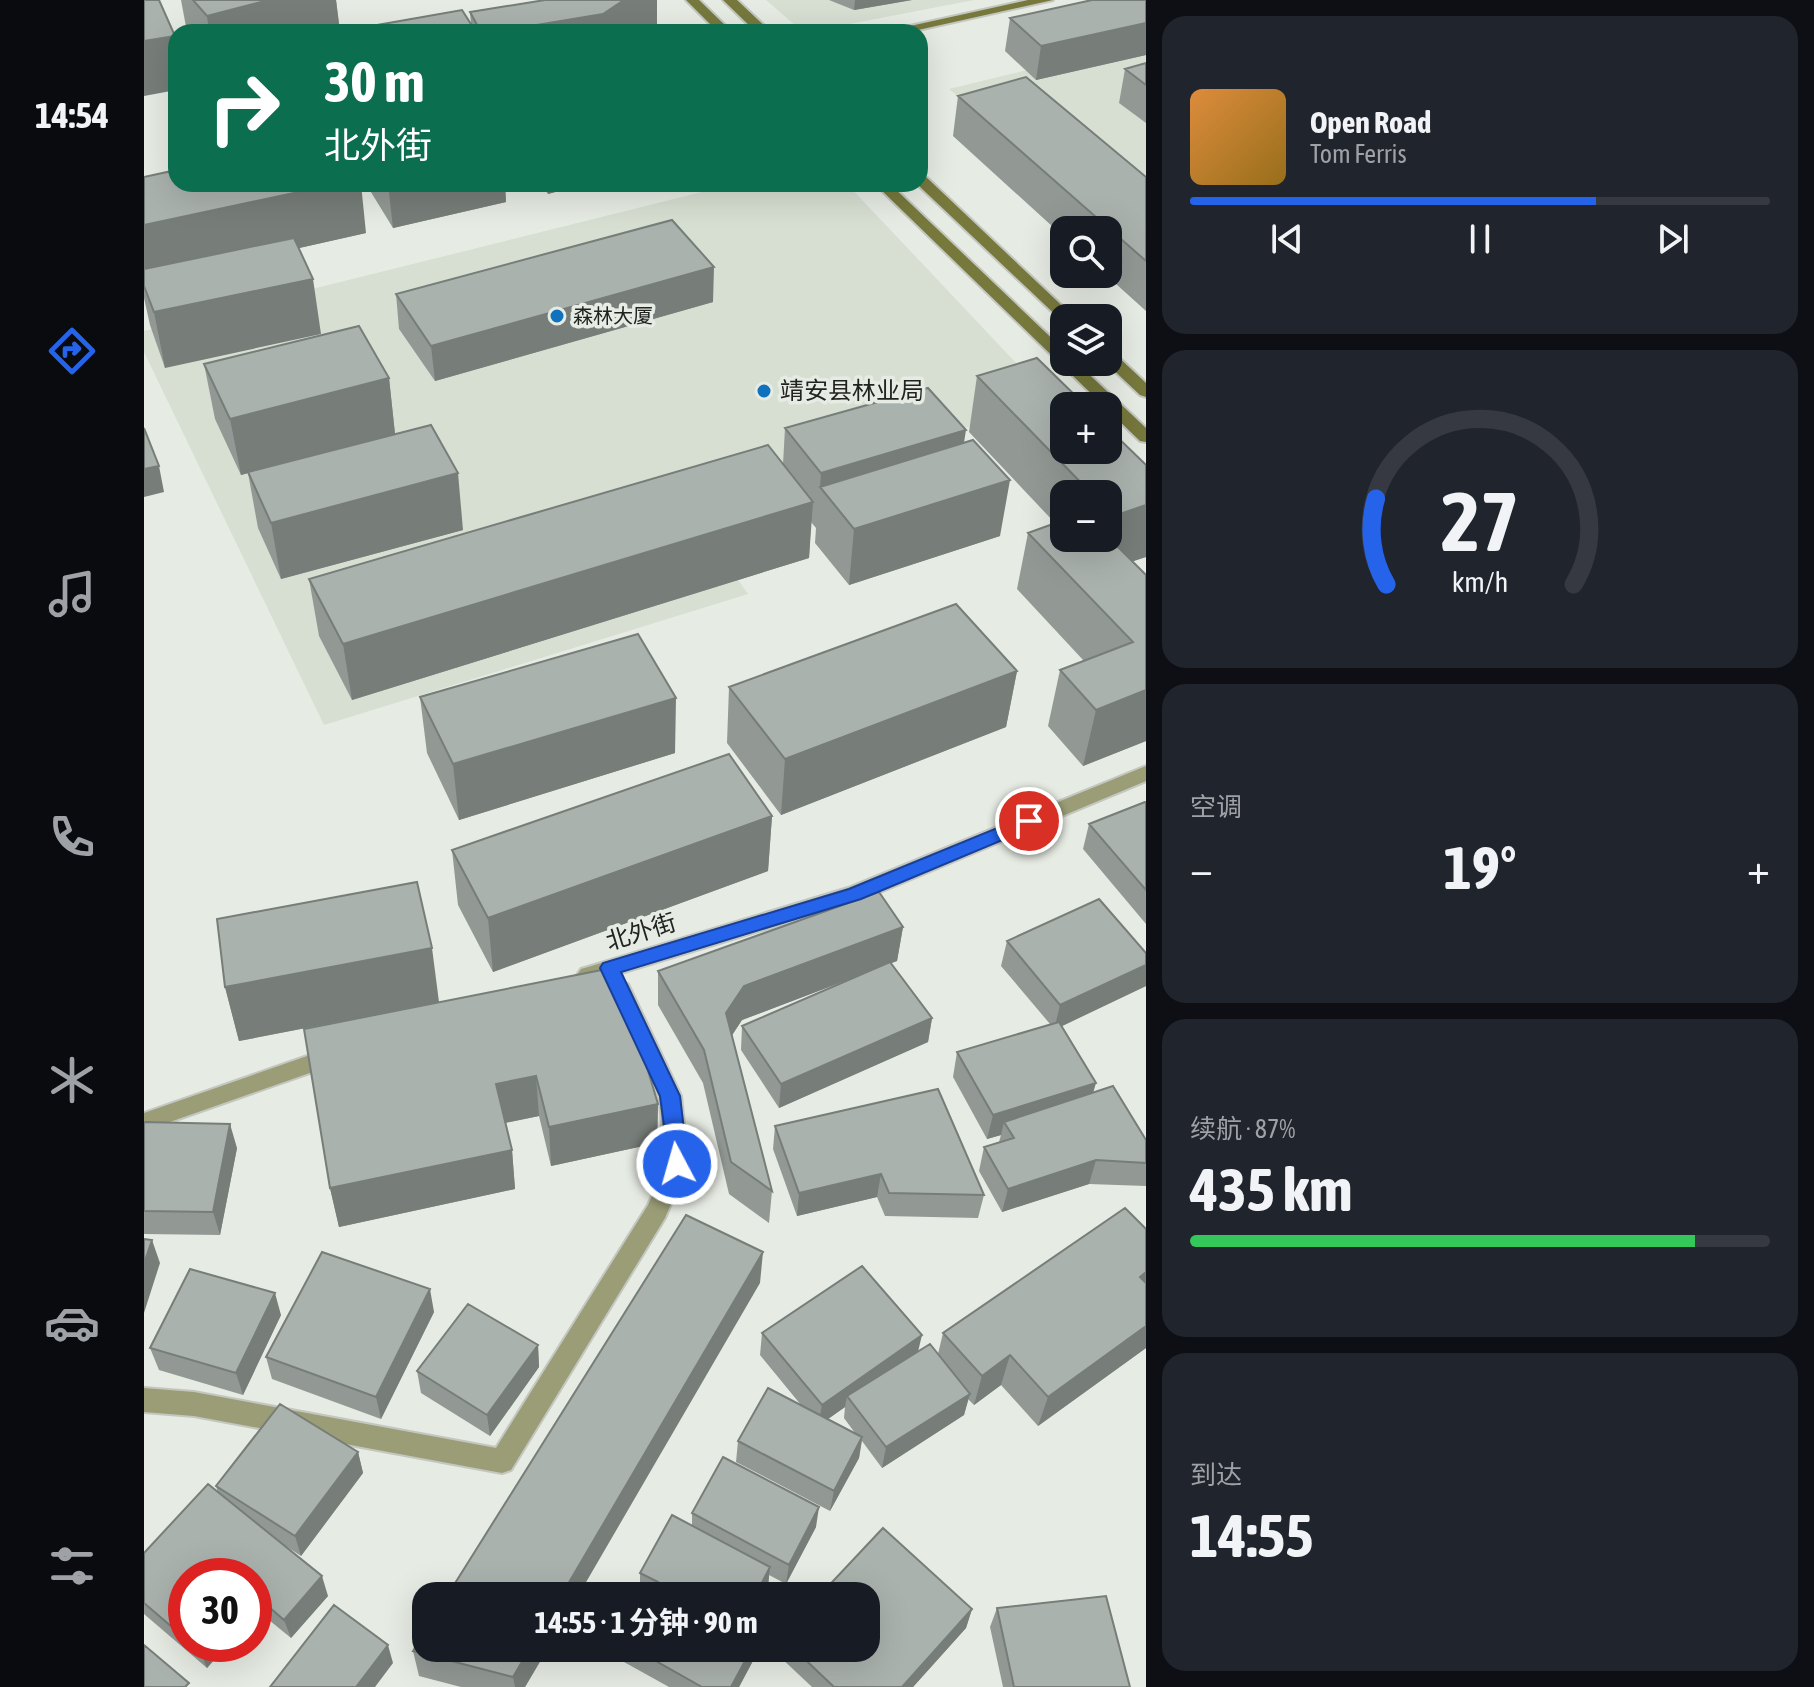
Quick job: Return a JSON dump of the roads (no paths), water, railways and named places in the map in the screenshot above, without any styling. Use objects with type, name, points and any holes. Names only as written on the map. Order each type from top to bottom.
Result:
[{"type":"main road","points":[[692,0],[717,24]]},
{"type":"main road","points":[[729,0],[755,24]]},
{"type":"main road","points":[[928,24],[1047,0]]},
{"type":"main road","points":[[928,187],[1052,304]]},
{"type":"main road","points":[[890,192],[1050,345]]},
{"type":"main road","points":[[1122,369],[1146,392]]},
{"type":"main road","points":[[1083,376],[1146,437]]},
{"type":"street","name":"北外街","points":[[567,981],[854,894],[1146,773]]},
{"type":"street","points":[[144,1400],[194,1404],[502,1461],[657,1211],[677,1164],[670,1096],[610,968]]},
{"type":"street","points":[[144,1122],[356,1048]]},
{"type":"place","name":"森林大厦","points":[[557,316]]},
{"type":"place","name":"靖安县林业局","points":[[764,391]]}]
